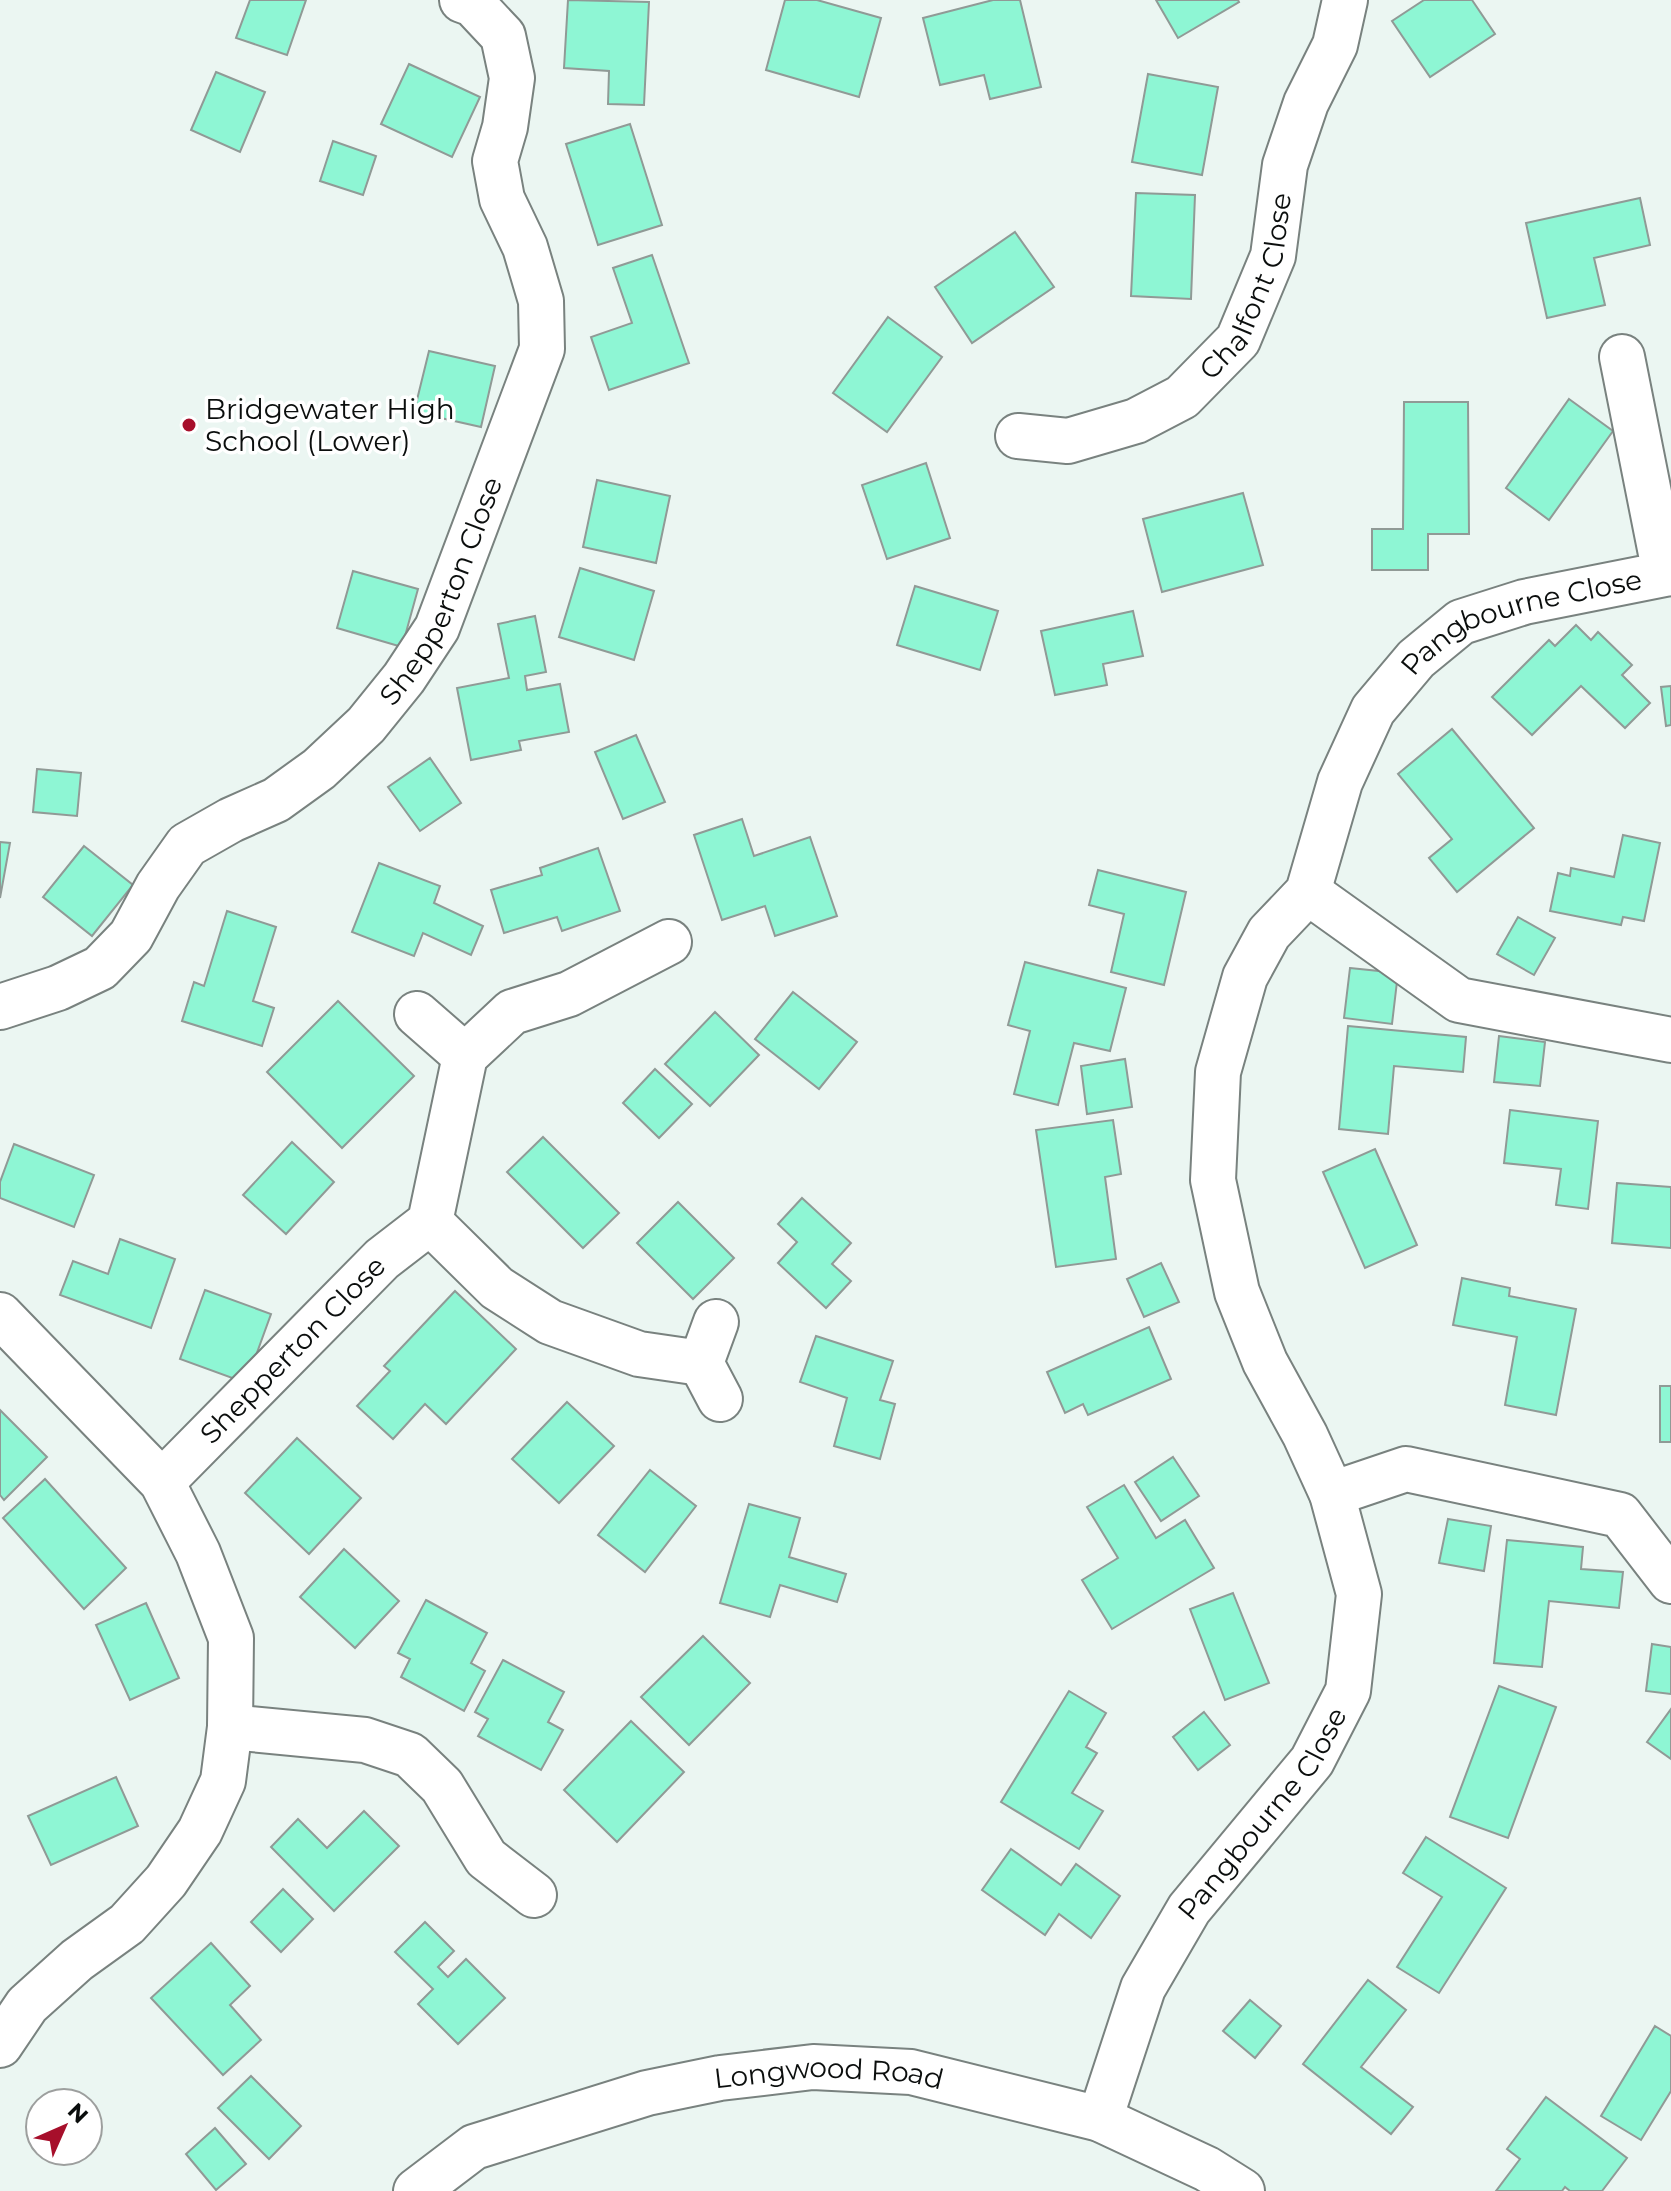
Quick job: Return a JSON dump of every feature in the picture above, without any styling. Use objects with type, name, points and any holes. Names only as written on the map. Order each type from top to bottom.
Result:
[{"type":"street","name":"Chalfont Close","points":[[1018,436],[1068,441],[1136,421],[1182,397],[1238,340],[1273,256],[1285,165],[1306,103],[1335,45],[1345,0]]},
{"type":"street","name":"Shepperton Close","points":[[0,1007],[58,988],[100,968],[131,936],[158,886],[187,845],[231,820],[276,800],[319,769],[366,725],[404,678],[437,628],[542,349],[541,301],[525,247],[502,199],[495,161],[505,127],[512,78],[503,36],[470,1]]},
{"type":"street","name":"Pangbourne Close","points":[[1100,2119],[1143,1988],[1189,1909],[1312,1761],[1348,1691],[1359,1594],[1332,1494],[1305,1435],[1265,1362],[1237,1292],[1213,1180],[1218,1072],[1245,977],[1269,933],[1308,892],[1340,782],[1373,710],[1416,659],[1461,622],[1524,602],[1665,574],[1622,357]]},
{"type":"street","points":[[1308,892],[1459,1000],[1671,1040]]},
{"type":"street","points":[[669,942],[569,994],[512,1012],[465,1056],[430,1222],[497,1288],[550,1322],[711,1381],[716,1322]]},
{"type":"street","points":[[417,1014],[465,1056]]},
{"type":"street","name":"Shepperton Close","points":[[162,1482],[382,1259],[430,1222]]},
{"type":"street","points":[[0,1315],[162,1482],[198,1553],[231,1638],[230,1727],[223,1781],[200,1831],[166,1881],[127,1924],[77,1960],[27,2005],[0,2045]]},
{"type":"street","points":[[1332,1494],[1406,1469],[1620,1515],[1671,1581]]},
{"type":"street","points":[[230,1727],[365,1740],[410,1755],[442,1786],[486,1858],[534,1895]]},
{"type":"street","name":"Longwood Road","points":[[416,2191],[474,2147],[647,2093],[720,2078],[813,2067],[911,2072],[1100,2119],[1207,2169],[1242,2191]]},
{"type":"building","points":[[250,0],[306,0],[287,55],[236,38]]},
{"type":"building","points":[[568,0],[649,2],[644,105],[608,104],[609,71],[564,68]]},
{"type":"building","points":[[785,0],[817,0],[881,18],[859,97],[766,70]]},
{"type":"building","points":[[993,0],[1020,0],[1041,87],[990,99],[984,75],[940,85],[923,18]]},
{"type":"building","points":[[1156,0],[1238,0],[1239,2],[1178,38]]},
{"type":"building","points":[[1424,0],[1472,0],[1495,34],[1430,77],[1392,21]]},
{"type":"building","points":[[409,64],[480,97],[452,157],[381,124]]},
{"type":"building","points":[[216,72],[265,92],[240,152],[191,130]]},
{"type":"building","points":[[1148,74],[1218,87],[1202,175],[1132,162]]},
{"type":"building","points":[[630,124],[662,225],[598,245],[566,144]]},
{"type":"building","points":[[333,141],[376,156],[363,195],[320,181]]},
{"type":"building","points":[[1136,193],[1195,195],[1191,299],[1131,296]]},
{"type":"building","points":[[1640,198],[1650,245],[1594,258],[1605,305],[1547,318],[1526,223]]},
{"type":"building","points":[[1015,232],[1054,287],[972,343],[935,287]]},
{"type":"building","points":[[652,255],[689,363],[609,390],[591,337],[632,323],[613,268]]},
{"type":"building","points":[[888,317],[942,357],[887,432],[833,393]]},
{"type":"building","points":[[429,351],[495,366],[481,427],[414,412]]},
{"type":"building","points":[[1569,399],[1613,431],[1549,520],[1506,488]]},
{"type":"building","points":[[1404,402],[1468,402],[1469,534],[1428,534],[1428,570],[1372,570],[1372,529],[1403,529]]},
{"type":"building","points":[[926,463],[950,538],[887,559],[862,485]]},
{"type":"building","points":[[597,480],[670,496],[656,563],[583,547]]},
{"type":"building","points":[[1243,493],[1263,565],[1162,592],[1143,519]]},
{"type":"building","points":[[580,568],[654,591],[634,660],[559,637]]},
{"type":"building","points":[[353,571],[418,589],[402,647],[337,628]]},
{"type":"building","points":[[915,586],[998,611],[980,670],[897,645]]},
{"type":"building","points":[[1133,611],[1143,656],[1103,664],[1107,685],[1055,695],[1041,631]]},
{"type":"building","points":[[535,616],[546,672],[525,676],[527,690],[560,684],[569,732],[519,741],[521,750],[471,760],[457,688],[509,678],[498,624]]},
{"type":"building","points":[[1576,625],[1591,640],[1598,632],[1632,665],[1622,675],[1650,703],[1625,728],[1581,686],[1532,735],[1492,697],[1549,640],[1555,646]]},
{"type":"building","points":[[1671,686],[1671,725],[1666,726],[1661,687]]},
{"type":"building","points":[[1452,729],[1534,828],[1457,892],[1429,858],[1452,839],[1398,774]]},
{"type":"building","points":[[636,735],[665,802],[623,819],[595,752]]},
{"type":"building","points":[[430,758],[461,803],[420,831],[388,787]]},
{"type":"building","points":[[37,769],[81,773],[77,816],[33,812]]},
{"type":"building","points":[[742,819],[754,856],[810,837],[837,916],[775,936],[765,906],[722,920],[694,835]]},
{"type":"building","points":[[1623,835],[1660,843],[1644,921],[1623,917],[1621,925],[1550,911],[1558,873],[1570,876],[1571,868],[1614,877]]},
{"type":"building","points":[[0,842],[10,843],[0,898]]},
{"type":"building","points":[[84,846],[133,885],[92,936],[43,897]]},
{"type":"building","points":[[598,848],[620,911],[562,931],[557,917],[504,933],[491,890],[542,875],[540,868]]},
{"type":"building","points":[[379,863],[440,886],[434,903],[483,926],[471,955],[423,933],[414,956],[352,932]]},
{"type":"building","points":[[1098,870],[1186,892],[1164,985],[1111,972],[1124,914],[1089,905]]},
{"type":"building","points":[[227,911],[276,927],[253,1001],[274,1008],[262,1046],[182,1021],[194,982],[204,986]]},
{"type":"building","points":[[1518,917],[1555,938],[1534,975],[1497,954]]},
{"type":"building","points":[[1025,962],[1126,988],[1110,1051],[1074,1043],[1058,1105],[1014,1094],[1030,1031],[1008,1025]]},
{"type":"building","points":[[1350,968],[1398,973],[1392,1024],[1344,1018]]},
{"type":"building","points":[[793,992],[857,1042],[819,1089],[755,1039]]},
{"type":"building","points":[[338,1001],[414,1076],[342,1148],[267,1072]]},
{"type":"building","points":[[715,1012],[759,1055],[710,1106],[665,1064]]},
{"type":"building","points":[[1348,1026],[1466,1037],[1463,1072],[1394,1066],[1388,1134],[1339,1129]]},
{"type":"building","points":[[1499,1036],[1545,1042],[1540,1086],[1494,1082]]},
{"type":"building","points":[[1125,1059],[1132,1107],[1087,1114],[1081,1066]]},
{"type":"building","points":[[655,1069],[692,1104],[659,1138],[623,1103]]},
{"type":"building","points":[[1510,1110],[1598,1121],[1588,1209],[1556,1205],[1561,1169],[1504,1163]]},
{"type":"building","points":[[1113,1120],[1121,1174],[1105,1177],[1116,1259],[1056,1267],[1036,1130]]},
{"type":"building","points":[[543,1137],[619,1213],[583,1248],[507,1172]]},
{"type":"building","points":[[292,1142],[334,1182],[286,1234],[243,1195]]},
{"type":"building","points":[[14,1144],[94,1175],[74,1227],[0,1198],[0,1182]]},
{"type":"building","points":[[1375,1149],[1417,1245],[1365,1268],[1323,1172]]},
{"type":"building","points":[[1617,1183],[1671,1187],[1671,1248],[1612,1243]]},
{"type":"building","points":[[802,1198],[851,1243],[832,1264],[851,1281],[826,1308],[778,1263],[797,1242],[778,1224]]},
{"type":"building","points":[[678,1202],[734,1258],[693,1299],[637,1243]]},
{"type":"building","points":[[120,1239],[175,1259],[151,1328],[60,1295],[73,1261],[108,1274]]},
{"type":"building","points":[[1161,1263],[1179,1302],[1144,1317],[1127,1279]]},
{"type":"building","points":[[1462,1278],[1510,1288],[1509,1296],[1576,1309],[1556,1415],[1505,1405],[1517,1337],[1453,1325]]},
{"type":"building","points":[[205,1290],[271,1314],[246,1383],[180,1359]]},
{"type":"building","points":[[455,1291],[516,1349],[446,1424],[425,1404],[393,1439],[357,1406],[390,1371],[384,1366]]},
{"type":"building","points":[[1149,1327],[1171,1379],[1088,1415],[1083,1404],[1065,1413],[1047,1372]]},
{"type":"building","points":[[816,1336],[893,1361],[880,1400],[895,1404],[880,1459],[834,1446],[847,1398],[800,1382]]},
{"type":"building","points":[[1660,1386],[1671,1386],[1671,1442],[1660,1442]]},
{"type":"building","points":[[567,1402],[614,1446],[559,1503],[512,1459]]},
{"type":"building","points":[[0,1410],[47,1457],[4,1500],[0,1495]]},
{"type":"building","points":[[297,1438],[361,1498],[309,1554],[245,1493]]},
{"type":"building","points":[[1173,1457],[1199,1496],[1161,1521],[1135,1482]]},
{"type":"building","points":[[650,1470],[696,1506],[645,1572],[598,1535]]},
{"type":"building","points":[[45,1479],[126,1568],[84,1609],[3,1518]]},
{"type":"building","points":[[1124,1485],[1156,1538],[1185,1520],[1214,1568],[1112,1629],[1082,1580],[1118,1558],[1087,1507]]},
{"type":"building","points":[[749,1504],[800,1518],[789,1557],[846,1574],[837,1602],[780,1585],[770,1617],[720,1603]]},
{"type":"building","points":[[1448,1519],[1491,1526],[1484,1571],[1439,1563]]},
{"type":"building","points":[[1507,1540],[1583,1547],[1581,1569],[1623,1572],[1619,1608],[1549,1601],[1542,1667],[1494,1663]]},
{"type":"building","points":[[344,1549],[399,1601],[355,1648],[300,1597]]},
{"type":"building","points":[[1233,1593],[1269,1683],[1225,1700],[1190,1609]]},
{"type":"building","points":[[426,1600],[487,1633],[471,1663],[485,1671],[464,1711],[401,1677],[410,1659],[398,1653]]},
{"type":"building","points":[[146,1603],[179,1678],[130,1700],[96,1625]]},
{"type":"building","points":[[703,1636],[750,1683],[689,1745],[641,1697]]},
{"type":"building","points":[[1652,1644],[1671,1647],[1671,1694],[1646,1691]]},
{"type":"building","points":[[503,1660],[564,1692],[548,1722],[563,1730],[541,1770],[478,1736],[488,1719],[475,1712]]},
{"type":"building","points":[[1499,1686],[1556,1707],[1508,1838],[1450,1817]]},
{"type":"building","points":[[1069,1691],[1106,1713],[1086,1747],[1097,1753],[1072,1793],[1103,1811],[1079,1849],[1001,1802]]},
{"type":"building","points":[[1671,1709],[1671,1759],[1647,1742]]},
{"type":"building","points":[[1204,1712],[1230,1745],[1198,1770],[1173,1737]]},
{"type":"building","points":[[631,1721],[684,1772],[617,1842],[564,1790]]},
{"type":"building","points":[[116,1777],[138,1826],[51,1865],[28,1816]]},
{"type":"building","points":[[364,1811],[399,1846],[334,1911],[271,1847],[298,1819],[327,1848]]},
{"type":"building","points":[[1426,1837],[1506,1888],[1439,1993],[1397,1967],[1442,1897],[1403,1873]]},
{"type":"building","points":[[1011,1849],[1061,1885],[1076,1864],[1120,1896],[1091,1938],[1059,1914],[1045,1935],[982,1890]]},
{"type":"building","points":[[283,1889],[313,1919],[281,1952],[251,1922]]},
{"type":"building","points":[[425,1922],[454,1951],[438,1967],[448,1977],[466,1959],[505,1998],[458,2044],[418,2004],[433,1989],[395,1952]]},
{"type":"building","points":[[211,1943],[250,1986],[230,2005],[261,2040],[223,2075],[151,1998]]},
{"type":"building","points":[[1368,1980],[1406,2010],[1361,2067],[1413,2107],[1391,2134],[1303,2064]]},
{"type":"building","points":[[1250,2000],[1281,2026],[1255,2058],[1223,2031]]},
{"type":"building","points":[[1655,2026],[1671,2036],[1671,2091],[1641,2140],[1601,2116]]},
{"type":"building","points":[[251,2076],[301,2126],[269,2159],[218,2108]]},
{"type":"building","points":[[1546,2097],[1627,2158],[1602,2191],[1570,2191],[1565,2187],[1562,2191],[1496,2191],[1520,2159],[1507,2149]]},
{"type":"building","points":[[215,2128],[246,2164],[216,2190],[186,2154]]},
{"type":"place","name":"Bridgewater High School (Lower)","points":[[189,425]]}]
